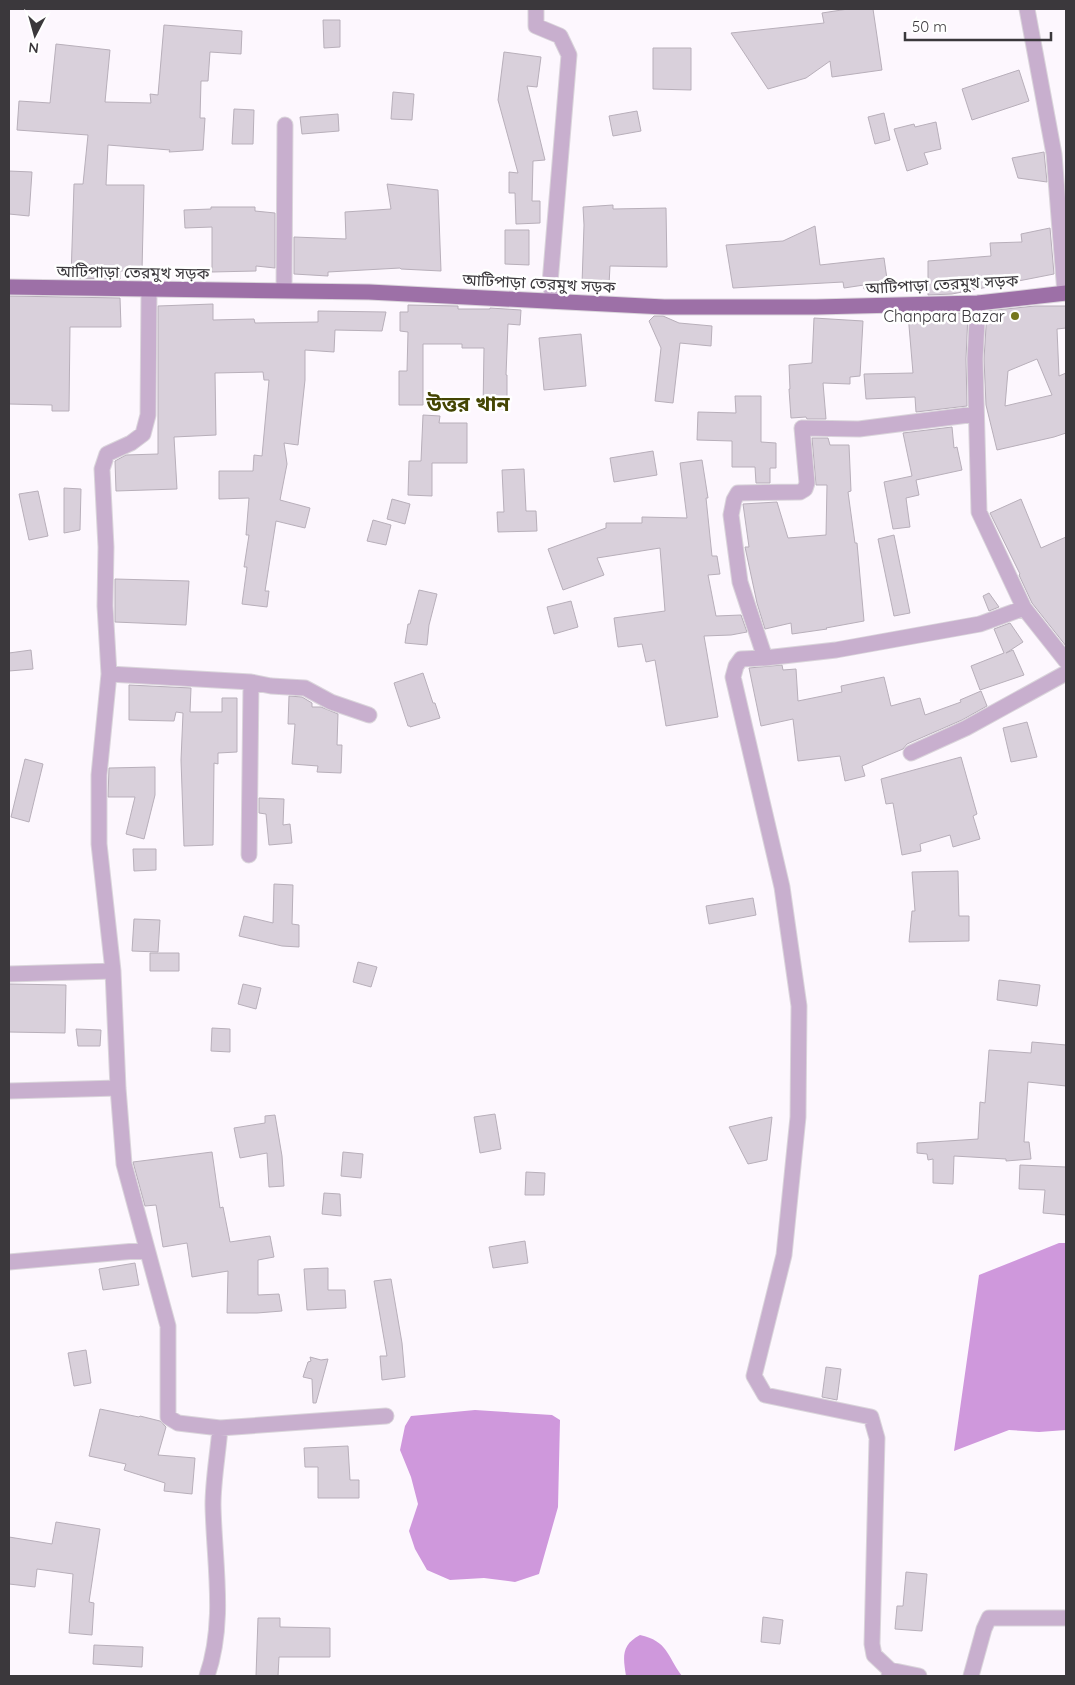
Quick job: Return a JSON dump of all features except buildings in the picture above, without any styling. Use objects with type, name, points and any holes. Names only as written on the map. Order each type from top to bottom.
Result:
[{"type":"main road","name":"আটিপাড়া তেরমুখ সড়ক","points":[[9,287],[369,292],[664,307],[816,307],[978,303],[1066,293]]},
{"type":"street","points":[[536,9],[536,26],[560,36],[569,56],[550,283],[554,302]]},
{"type":"street","points":[[1027,9],[1054,154],[1066,293]]},
{"type":"street","points":[[284,290],[285,125]]},
{"type":"street","points":[[149,290],[148,416],[142,434],[130,443],[107,454],[102,469],[106,547],[105,606],[109,674],[99,775],[99,844],[113,971],[118,1088],[124,1164],[168,1326],[168,1417],[178,1423],[220,1428],[386,1416]]},
{"type":"street","points":[[978,303],[975,359],[979,512],[1024,608],[1066,661]]},
{"type":"street","points":[[766,658],[740,582],[731,515],[734,500],[738,493],[800,492],[805,489],[807,483],[802,428],[859,429],[976,414]]},
{"type":"street","points":[[919,1676],[890,1673],[874,1655],[872,1644],[877,1438],[872,1417],[765,1395],[754,1376],[784,1255],[798,1117],[799,1006],[782,887],[733,677],[736,666],[741,659],[836,650],[980,624],[1024,608]]},
{"type":"street","points":[[911,753],[966,728],[1066,673]]},
{"type":"street","points":[[109,674],[251,682],[271,686],[305,688],[331,702],[369,715]]},
{"type":"street","points":[[249,856],[251,682]]},
{"type":"street","points":[[9,974],[113,971]]},
{"type":"street","points":[[9,1091],[118,1088]]},
{"type":"street","points":[[9,1262],[147,1250]]},
{"type":"street","points":[[207,1676],[213,1659],[218,1615],[213,1503],[220,1428]]},
{"type":"street","points":[[970,1676],[984,1628],[989,1618],[1066,1618]]},
{"type":"shaded area","points":[[1059,1243],[1066,1243],[1066,1430],[1039,1432],[1009,1430],[954,1451],[979,1275]]},
{"type":"shaded area","points":[[475,1410],[552,1415],[560,1420],[558,1507],[539,1574],[515,1582],[484,1578],[450,1580],[427,1570],[415,1549],[409,1531],[418,1504],[411,1477],[400,1450],[405,1426],[411,1416]]},
{"type":"shaded area","points":[[640,1635],[662,1645],[682,1676],[626,1676],[624,1657],[626,1647]]},
{"type":"place","name":"Chanpara Bazar","points":[[1015,316]]},
{"type":"district","name":"উত্তর খান","points":[[468,403]]}]
